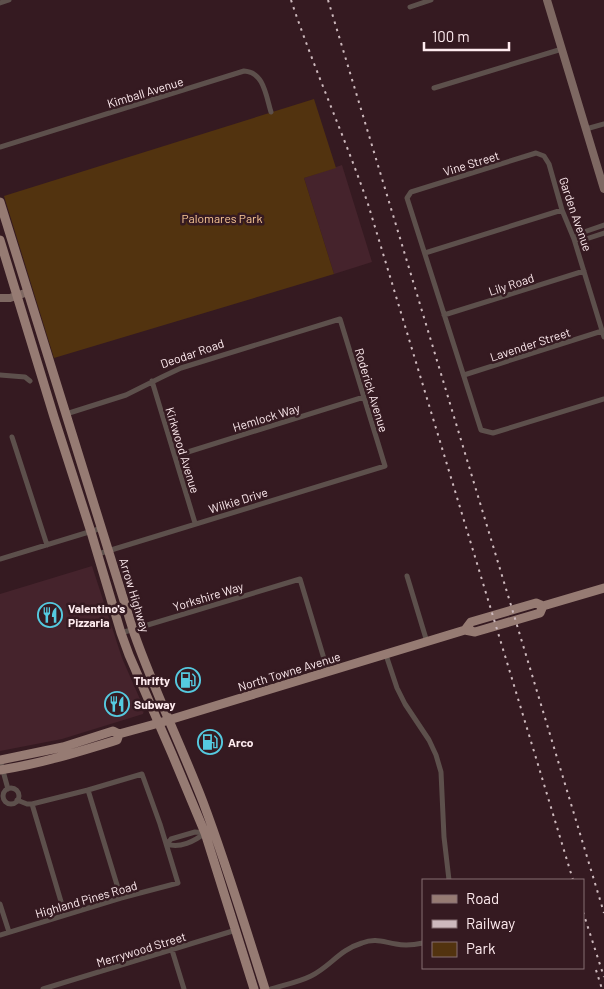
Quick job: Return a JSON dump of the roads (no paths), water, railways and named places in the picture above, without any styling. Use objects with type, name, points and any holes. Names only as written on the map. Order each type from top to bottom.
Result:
[{"type":"main road","points":[[547,0],[604,189]]},
{"type":"main road","name":"Arrow Highway","points":[[0,202],[133,629],[147,669],[203,802],[265,989]]},
{"type":"main road","name":"Arrow Highway","points":[[0,240],[121,632],[205,833],[254,989]]},
{"type":"main road","points":[[0,298],[10,298],[28,292]]},
{"type":"main road","name":"Deodar Road","points":[[54,417],[66,414]]},
{"type":"main road","name":"North Towne Avenue","points":[[1,765],[113,731],[119,734],[159,723],[386,655],[465,630],[471,622],[536,603],[543,606],[604,588]]},
{"type":"street","points":[[0,3],[9,0]]},
{"type":"street","points":[[410,7],[431,0]]},
{"type":"street","points":[[434,88],[562,49]]},
{"type":"street","name":"Kimball Avenue","points":[[0,147],[244,72],[249,72],[259,78],[272,112]]},
{"type":"street","points":[[586,130],[604,124]]},
{"type":"street","name":"Vine Street","points":[[425,253],[407,198],[410,192],[536,153],[544,156]]},
{"type":"street","name":"Garden Avenue","points":[[544,156],[549,164],[562,210],[574,239],[603,334]]},
{"type":"street","points":[[562,210],[425,253],[481,430],[493,432],[604,400]]},
{"type":"street","points":[[574,239],[581,233],[604,225]]},
{"type":"street","points":[[574,239],[583,240],[604,233]]},
{"type":"street","name":"Lily Road","points":[[444,315],[584,271]]},
{"type":"street","name":"Deodar Road","points":[[66,414],[126,396],[182,368],[340,320]]},
{"type":"street","name":"Roderick Avenue","points":[[340,320],[385,466]]},
{"type":"street","name":"Lavender Street","points":[[464,376],[603,334]]},
{"type":"street","points":[[0,375],[25,377],[30,380]]},
{"type":"street","name":"Kirkwood Avenue","points":[[152,382],[195,523]]},
{"type":"street","name":"Hemlock Way","points":[[175,456],[364,397]]},
{"type":"street","points":[[12,436],[47,545]]},
{"type":"street","name":"Wilkie Drive","points":[[98,554],[385,466]]},
{"type":"street","points":[[0,559],[102,528]]},
{"type":"street","points":[[407,576],[427,642]]},
{"type":"street","name":"Yorkshire Way","points":[[121,632],[300,579],[328,672]]},
{"type":"street","points":[[386,655],[396,688],[436,754],[441,772],[442,823],[449,879]]},
{"type":"street","points":[[1,765],[8,789]]},
{"type":"street","points":[[17,800],[32,804],[142,774],[167,844],[173,846],[198,839],[205,833]]},
{"type":"street","points":[[8,789],[13,789],[17,791],[19,796],[17,800],[11,804],[4,801],[3,794],[8,789]]},
{"type":"street","points":[[88,790],[121,898]]},
{"type":"street","points":[[32,804],[64,915]]},
{"type":"street","name":"Highland Pines Road","points":[[0,935],[121,898],[178,883],[167,844]]},
{"type":"street","points":[[0,904],[9,932]]},
{"type":"street","name":"Merrywood Street","points":[[43,989],[245,927]]},
{"type":"street","points":[[271,989],[310,977],[323,969],[350,946],[377,940],[401,945],[422,943]]},
{"type":"street","points":[[172,950],[184,989]]},
{"type":"railway","points":[[291,0],[368,204],[573,879]]},
{"type":"railway","points":[[328,0],[604,913]]},
{"type":"railway","points":[[584,915],[604,977]]},
{"type":"railway","points":[[596,970],[602,989]]},
{"type":"place","name":"Valentino's Pizzaria","points":[[50,615]]},
{"type":"place","name":"Thrifty","points":[[188,680]]},
{"type":"place","name":"Subway","points":[[117,704]]},
{"type":"place","name":"Arco","points":[[210,742]]},
{"type":"park label","name":"Palomares Park","points":[[222,218]]}]
